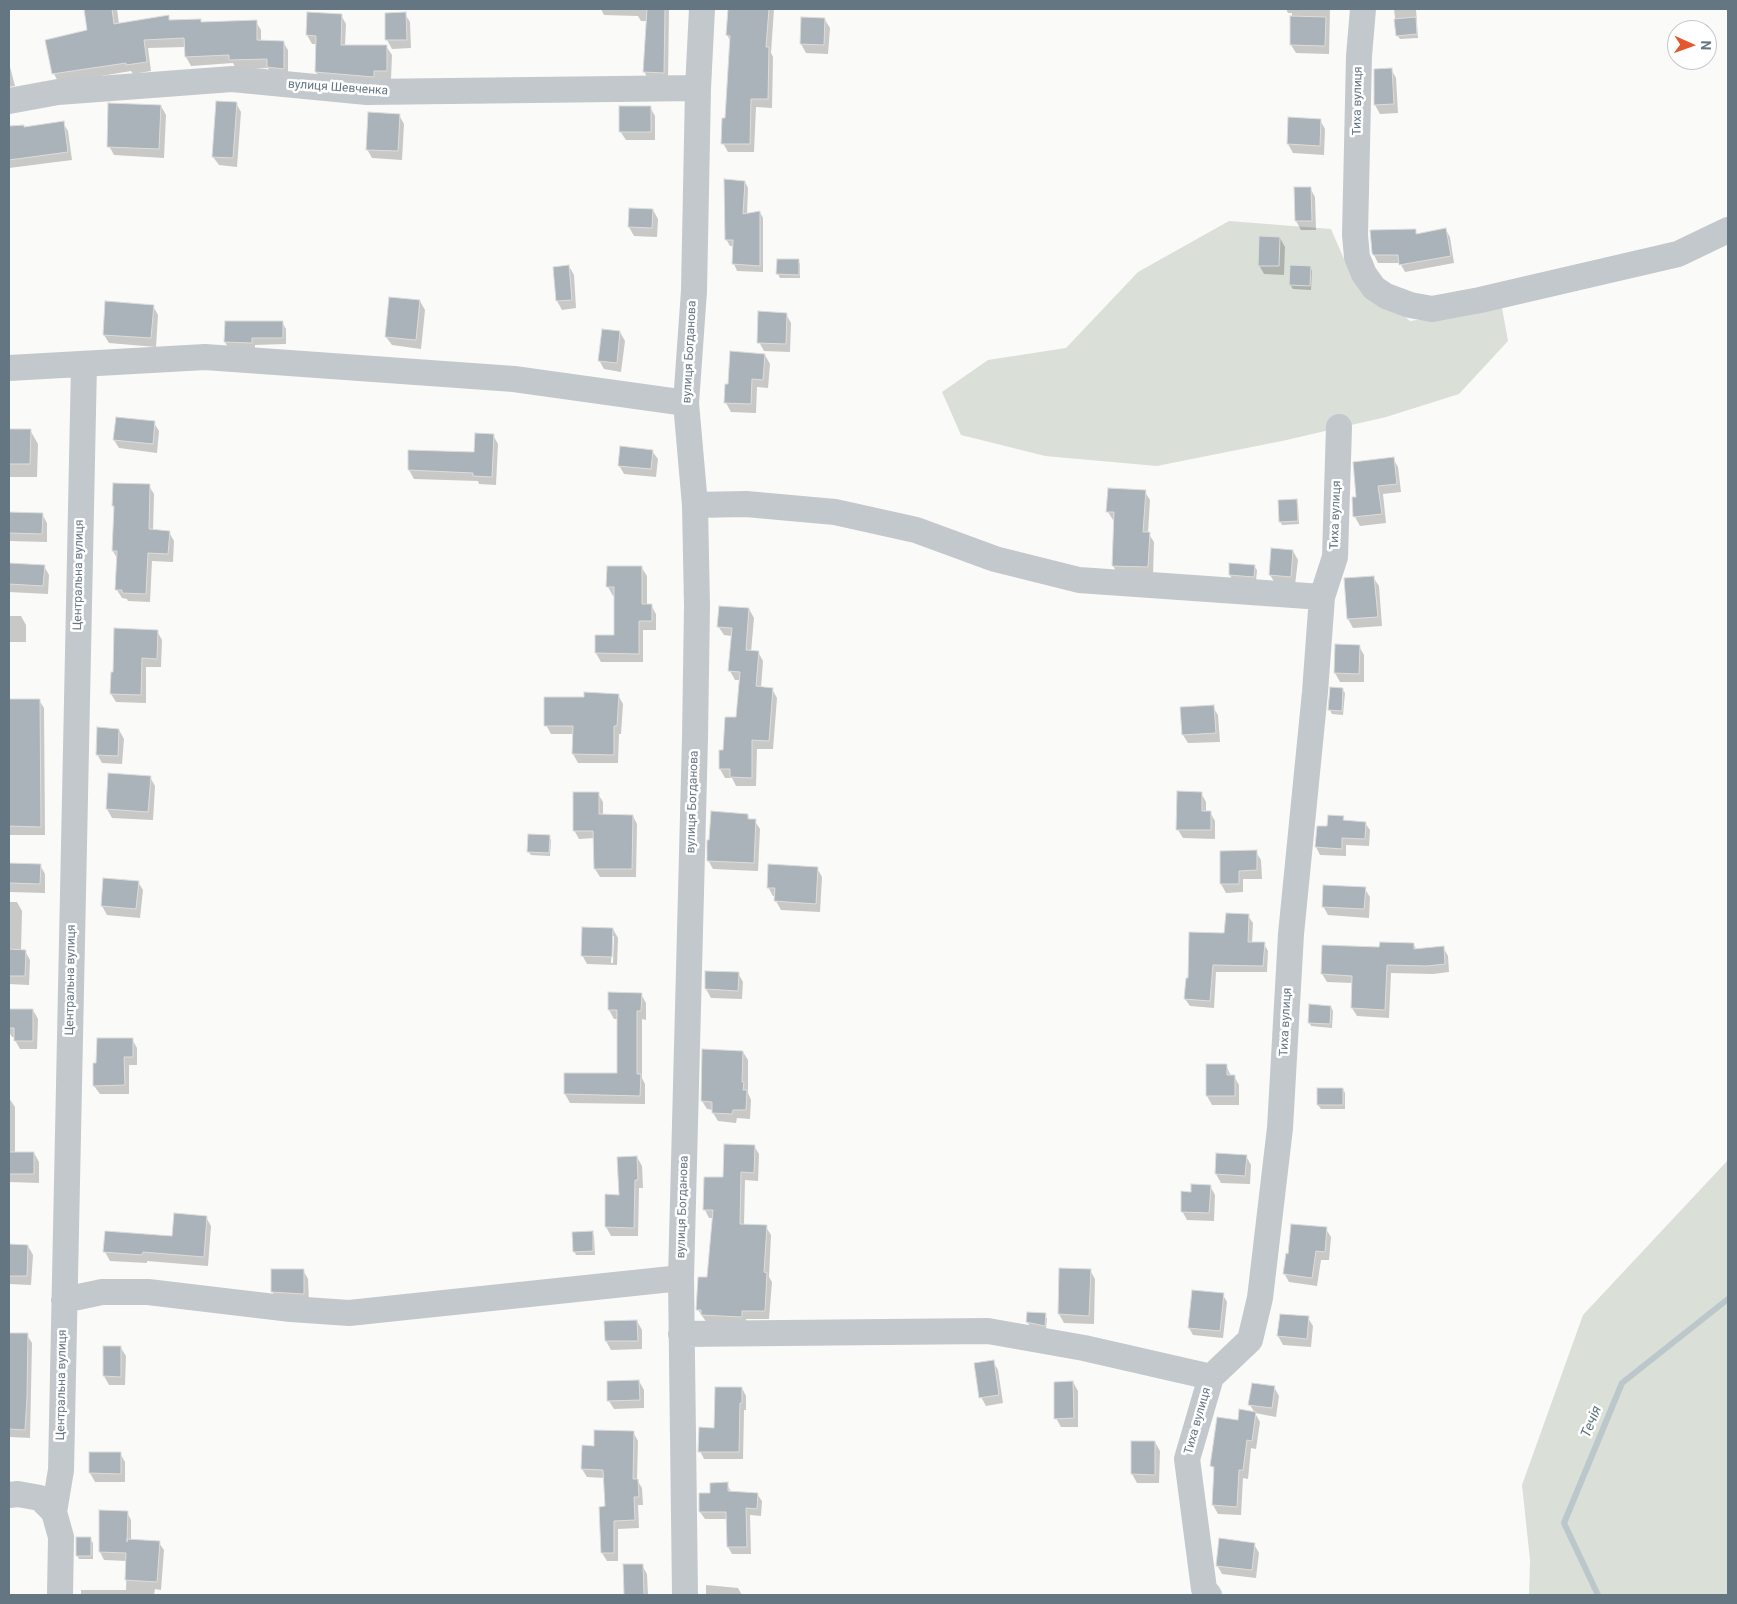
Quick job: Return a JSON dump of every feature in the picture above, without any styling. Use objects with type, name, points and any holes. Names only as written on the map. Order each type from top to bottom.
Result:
[{"type":"street","name":"вулиця Богданова","points":[[685,1595],[680,1334],[697,606],[696,505],[686,404],[694,291],[698,88],[702,9]]},
{"type":"street","name":"Тиха вулиця","points":[[1363,9],[1358,66],[1355,235],[1357,257],[1364,274],[1374,288],[1386,296],[1410,305],[1432,309],[1480,300],[1678,254],[1728,230]]},
{"type":"street","name":"вулиця Шевченка","points":[[9,101],[58,92],[232,80],[367,92],[698,88]]},
{"type":"street","points":[[9,368],[205,357],[514,379],[686,404]]},
{"type":"street","name":"Центральна вулиця","points":[[60,1595],[61,1537],[54,1512],[61,1470],[84,364]]},
{"type":"street","name":"Тиха вулиця","points":[[1209,1595],[1204,1590],[1187,1459],[1211,1377],[1250,1340],[1260,1298],[1280,1128],[1291,934],[1314,702],[1322,597],[1335,558],[1339,426]]},
{"type":"street","points":[[696,505],[746,504],[835,512],[916,530],[995,558],[1080,580],[1322,597]]},
{"type":"street","points":[[64,1300],[102,1292],[148,1292],[291,1309],[349,1313],[681,1278]]},
{"type":"street","points":[[680,1334],[988,1331],[1084,1348],[1211,1377]]},
{"type":"street","points":[[9,1495],[18,1494],[40,1498],[54,1512]]},
{"type":"shaded area","points":[[1229,221],[1331,229],[1351,275],[1410,321],[1502,308],[1508,341],[1459,394],[1386,417],[1282,441],[1157,466],[1045,456],[961,435],[942,392],[988,360],[1066,348],[1138,272]]},
{"type":"shaded area","points":[[1728,1160],[1728,1595],[1529,1595],[1530,1560],[1522,1485],[1583,1315]]},
{"type":"building","points":[[84,9],[112,9],[114,24],[169,15],[169,20],[201,19],[201,22],[257,20],[257,40],[284,41],[284,69],[267,67],[267,59],[229,60],[229,55],[185,57],[184,38],[144,40],[147,62],[126,65],[126,63],[52,74],[45,40],[87,30]]},
{"type":"building","points":[[647,9],[665,9],[664,73],[643,72]]},
{"type":"building","points":[[728,9],[769,9],[766,47],[769,47],[768,99],[751,99],[750,144],[721,144],[722,118],[725,118],[730,36],[726,35]]},
{"type":"building","points":[[307,12],[342,14],[341,45],[387,45],[387,71],[374,71],[374,77],[315,72],[316,36],[306,35]]},
{"type":"building","points":[[406,12],[407,40],[385,40],[385,13]]},
{"type":"building","points":[[1290,16],[1326,17],[1325,46],[1290,45]]},
{"type":"building","points":[[801,17],[825,18],[824,45],[800,44]]},
{"type":"building","points":[[1416,17],[1417,34],[1396,36],[1394,19]]},
{"type":"building","points":[[1392,68],[1394,104],[1374,105],[1374,69]]},
{"type":"building","points":[[216,101],[237,102],[233,158],[212,157]]},
{"type":"building","points":[[108,103],[161,105],[159,149],[107,147]]},
{"type":"building","points":[[619,106],[651,106],[651,132],[619,132]]},
{"type":"building","points":[[368,112],[400,114],[398,151],[366,150]]},
{"type":"building","points":[[1288,117],[1321,119],[1320,146],[1287,144]]},
{"type":"building","points":[[64,121],[68,152],[9,160],[9,126],[24,125],[24,127]]},
{"type":"building","points":[[724,179],[745,181],[743,214],[760,211],[760,266],[732,264],[733,240],[725,240]]},
{"type":"building","points":[[1294,187],[1311,187],[1312,221],[1295,221]]},
{"type":"building","points":[[629,208],[653,209],[652,228],[628,227]]},
{"type":"building","points":[[1446,228],[1451,256],[1399,265],[1398,255],[1373,255],[1372,253],[1370,230],[1416,229],[1416,234]]},
{"type":"building","points":[[1259,236],[1280,237],[1279,266],[1258,266]]},
{"type":"building","points":[[777,259],[799,259],[799,275],[776,274]]},
{"type":"building","points":[[569,265],[572,300],[556,301],[553,267]]},
{"type":"building","points":[[1290,265],[1311,266],[1310,286],[1289,285]]},
{"type":"building","points":[[389,297],[420,300],[416,340],[385,337]]},
{"type":"building","points":[[105,301],[154,305],[151,338],[103,335]]},
{"type":"building","points":[[758,311],[787,313],[786,344],[757,343]]},
{"type":"building","points":[[225,321],[283,321],[283,338],[252,338],[252,343],[224,342]]},
{"type":"building","points":[[602,329],[620,331],[617,363],[598,361]]},
{"type":"building","points":[[730,351],[765,354],[763,380],[752,379],[751,404],[724,403],[725,384],[728,384]]},
{"type":"building","points":[[116,417],[155,421],[153,444],[113,440]]},
{"type":"building","points":[[9,429],[31,429],[30,464],[9,464]]},
{"type":"building","points":[[475,433],[494,434],[492,477],[473,476],[473,473],[408,470],[408,450],[474,452]]},
{"type":"building","points":[[620,446],[653,450],[651,469],[618,466]]},
{"type":"building","points":[[1394,457],[1397,484],[1378,486],[1382,514],[1353,517],[1352,497],[1356,497],[1353,462]]},
{"type":"building","points":[[113,483],[150,484],[149,529],[170,531],[168,554],[148,553],[146,594],[122,593],[122,590],[115,590],[117,551],[112,551]]},
{"type":"building","points":[[1108,488],[1146,490],[1143,532],[1150,532],[1148,567],[1112,566],[1114,512],[1106,512]]},
{"type":"building","points":[[1297,499],[1298,521],[1279,522],[1278,500]]},
{"type":"building","points":[[9,512],[43,513],[42,534],[9,533]]},
{"type":"building","points":[[1271,548],[1293,550],[1291,577],[1269,575]]},
{"type":"building","points":[[9,563],[45,565],[43,586],[9,584]]},
{"type":"building","points":[[1229,563],[1255,565],[1254,577],[1229,575]]},
{"type":"building","points":[[607,566],[642,566],[642,604],[652,604],[652,621],[639,621],[639,654],[595,653],[595,635],[614,635],[614,587],[606,587]]},
{"type":"building","points":[[1374,576],[1378,617],[1347,619],[1344,578]]},
{"type":"building","points":[[719,606],[749,608],[746,650],[759,651],[756,686],[773,688],[769,741],[752,740],[752,778],[730,777],[730,769],[719,769],[719,750],[723,750],[725,717],[736,717],[740,672],[728,671],[732,628],[717,627]]},
{"type":"building","points":[[114,628],[158,630],[157,659],[142,658],[141,695],[110,694],[111,672],[113,672]]},
{"type":"building","points":[[1335,644],[1360,645],[1359,674],[1334,673]]},
{"type":"building","points":[[1330,687],[1343,688],[1342,711],[1328,710]]},
{"type":"building","points":[[584,692],[619,694],[617,726],[614,726],[614,755],[572,754],[573,726],[544,726],[544,697],[584,697]]},
{"type":"building","points":[[9,699],[40,699],[41,827],[9,826]]},
{"type":"building","points":[[1214,705],[1216,733],[1182,735],[1180,707]]},
{"type":"building","points":[[97,727],[119,729],[118,756],[96,755]]},
{"type":"building","points":[[108,773],[151,776],[148,812],[106,809]]},
{"type":"building","points":[[1177,791],[1202,792],[1202,811],[1211,811],[1211,830],[1176,830]]},
{"type":"building","points":[[573,792],[599,792],[599,814],[633,815],[632,869],[594,869],[593,831],[573,831]]},
{"type":"building","points":[[711,811],[748,814],[748,819],[756,819],[754,863],[707,861],[707,840],[709,840]]},
{"type":"building","points":[[1328,815],[1344,816],[1343,820],[1366,822],[1365,839],[1342,838],[1342,849],[1315,847],[1317,826],[1327,826]]},
{"type":"building","points":[[528,834],[550,835],[549,853],[527,852]]},
{"type":"building","points":[[1257,850],[1257,870],[1239,871],[1239,884],[1220,884],[1220,851]]},
{"type":"building","points":[[9,863],[41,864],[40,884],[9,883]]},
{"type":"building","points":[[768,864],[818,867],[816,904],[774,901],[775,888],[767,888]]},
{"type":"building","points":[[103,878],[139,881],[136,909],[101,906]]},
{"type":"building","points":[[1323,885],[1366,887],[1364,909],[1322,907]]},
{"type":"building","points":[[1226,913],[1249,914],[1248,942],[1265,942],[1263,966],[1213,965],[1210,1001],[1184,999],[1186,978],[1188,978],[1189,932],[1224,933]]},
{"type":"building","points":[[582,927],[613,928],[612,957],[581,956]]},
{"type":"building","points":[[1380,942],[1414,943],[1414,949],[1444,946],[1445,964],[1427,966],[1387,965],[1385,1010],[1351,1008],[1352,976],[1321,974],[1322,945],[1379,947]]},
{"type":"building","points":[[9,949],[26,950],[25,976],[9,976]]},
{"type":"building","points":[[705,971],[739,972],[738,991],[705,989]]},
{"type":"building","points":[[608,992],[642,993],[641,1011],[637,1011],[637,1074],[641,1074],[640,1096],[564,1094],[564,1073],[617,1073],[617,1010],[608,1010]]},
{"type":"building","points":[[1309,1004],[1331,1006],[1330,1024],[1308,1023]]},
{"type":"building","points":[[9,1009],[33,1009],[33,1041],[14,1041],[14,1028],[9,1028]]},
{"type":"building","points":[[97,1038],[133,1038],[133,1057],[124,1057],[125,1085],[93,1086],[93,1063],[96,1063]]},
{"type":"building","points":[[702,1049],[743,1051],[742,1082],[744,1082],[743,1090],[747,1090],[746,1110],[733,1110],[732,1114],[712,1113],[712,1102],[701,1101]]},
{"type":"building","points":[[1206,1064],[1227,1064],[1227,1075],[1235,1075],[1235,1096],[1206,1096]]},
{"type":"building","points":[[1317,1088],[1343,1088],[1343,1105],[1317,1105]]},
{"type":"building","points":[[724,1144],[755,1145],[754,1173],[741,1172],[740,1224],[767,1225],[764,1272],[767,1273],[765,1311],[742,1311],[742,1317],[701,1315],[701,1310],[696,1310],[698,1277],[707,1277],[713,1210],[703,1210],[704,1177],[723,1177]]},
{"type":"building","points":[[9,1152],[34,1152],[34,1174],[9,1174]]},
{"type":"building","points":[[1216,1153],[1247,1155],[1245,1176],[1215,1174]]},
{"type":"building","points":[[637,1156],[638,1180],[635,1180],[634,1228],[605,1227],[605,1194],[619,1195],[617,1157]]},
{"type":"building","points":[[1191,1184],[1211,1185],[1209,1213],[1181,1212],[1181,1191],[1191,1192]]},
{"type":"building","points":[[174,1213],[207,1216],[204,1257],[143,1252],[142,1255],[103,1252],[105,1231],[172,1236]]},
{"type":"building","points":[[1291,1224],[1327,1227],[1325,1252],[1316,1251],[1312,1278],[1283,1274],[1286,1253],[1288,1254]]},
{"type":"building","points":[[593,1231],[593,1251],[573,1252],[572,1232]]},
{"type":"building","points":[[9,1244],[28,1245],[27,1276],[9,1276]]},
{"type":"building","points":[[1059,1268],[1091,1269],[1089,1316],[1058,1314]]},
{"type":"building","points":[[271,1269],[304,1269],[304,1294],[271,1292]]},
{"type":"building","points":[[1192,1290],[1224,1293],[1220,1331],[1188,1328]]},
{"type":"building","points":[[1027,1312],[1046,1313],[1045,1326],[1026,1322]]},
{"type":"building","points":[[1280,1314],[1309,1316],[1307,1339],[1277,1336]]},
{"type":"building","points":[[637,1320],[638,1341],[605,1341],[604,1321]]},
{"type":"building","points":[[9,1333],[28,1333],[25,1430],[9,1429]]},
{"type":"building","points":[[103,1346],[121,1346],[121,1377],[103,1376]]},
{"type":"building","points":[[994,1360],[999,1395],[979,1398],[974,1363]]},
{"type":"building","points":[[639,1380],[640,1400],[607,1401],[607,1381]]},
{"type":"building","points":[[1073,1381],[1074,1418],[1054,1419],[1054,1382]]},
{"type":"building","points":[[1252,1383],[1275,1386],[1272,1408],[1248,1405]]},
{"type":"building","points":[[715,1387],[742,1387],[739,1452],[698,1452],[699,1427],[714,1428]]},
{"type":"building","points":[[1239,1409],[1256,1412],[1252,1441],[1247,1440],[1243,1470],[1239,1470],[1237,1507],[1212,1505],[1214,1467],[1210,1466],[1217,1417],[1238,1420]]},
{"type":"building","points":[[594,1430],[634,1431],[633,1479],[638,1479],[639,1497],[634,1497],[635,1520],[614,1521],[614,1553],[601,1553],[599,1507],[605,1506],[603,1470],[581,1469],[582,1445],[594,1446]]},
{"type":"building","points":[[1131,1441],[1155,1441],[1155,1475],[1131,1474]]},
{"type":"building","points":[[89,1452],[121,1452],[121,1474],[89,1473]]},
{"type":"building","points":[[728,1482],[728,1491],[758,1493],[757,1509],[746,1508],[747,1547],[727,1547],[726,1512],[699,1512],[699,1493],[710,1493],[710,1483]]},
{"type":"building","points":[[99,1510],[128,1511],[127,1539],[160,1541],[157,1582],[125,1580],[126,1553],[99,1552]]},
{"type":"building","points":[[76,1537],[91,1537],[91,1556],[76,1556]]},
{"type":"building","points":[[1219,1538],[1255,1543],[1252,1570],[1216,1566]]},
{"type":"building","points":[[623,1564],[643,1564],[644,1595],[624,1595]]},
{"type":"waterway","name":"Течія","points":[[1598,1595],[1564,1523],[1622,1383],[1728,1299]]}]
